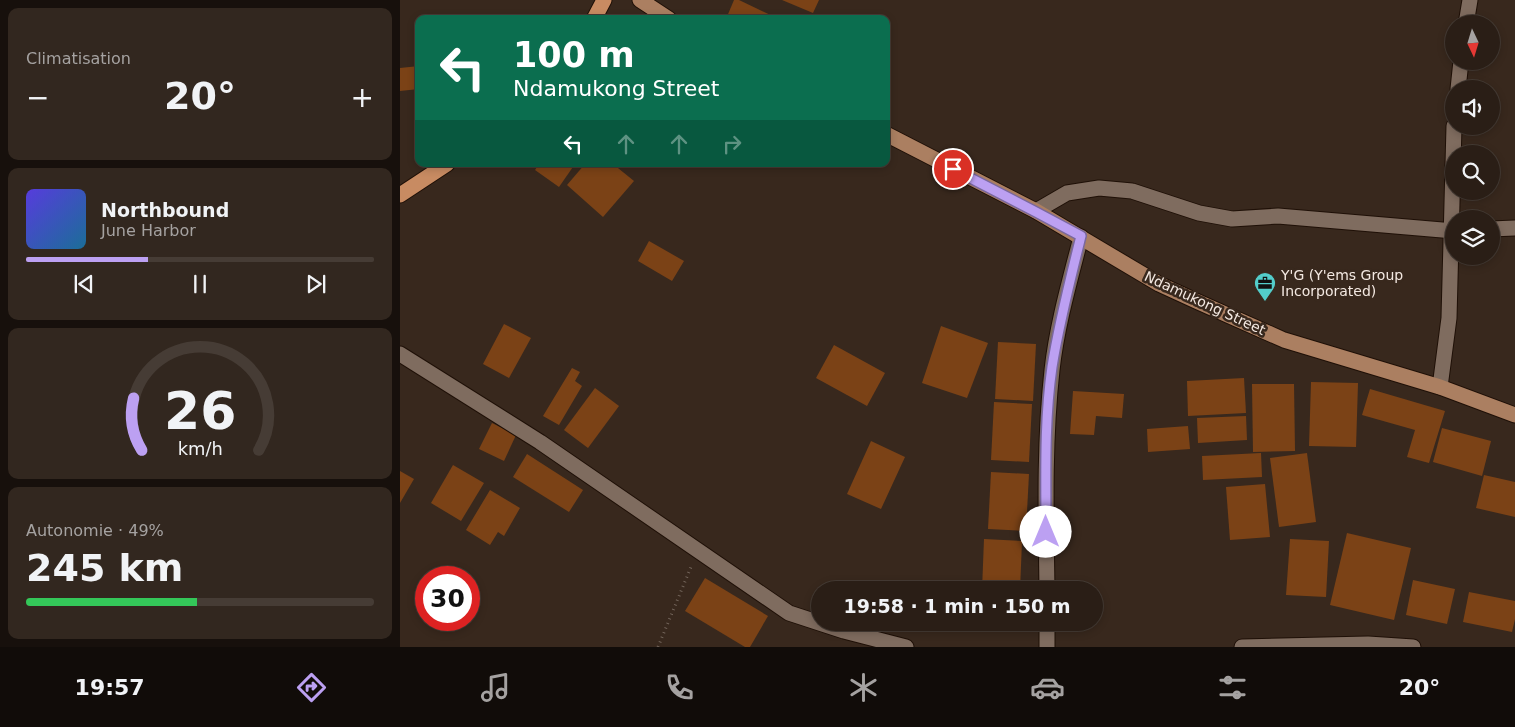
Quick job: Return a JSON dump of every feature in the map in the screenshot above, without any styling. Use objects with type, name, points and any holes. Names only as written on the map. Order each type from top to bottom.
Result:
[{"type":"highway","points":[[596,15],[604,0]]},
{"type":"highway","points":[[400,195],[442,167]]},
{"type":"main road","points":[[640,0],[664,15]]},
{"type":"main road","name":"Ndamukong Street","points":[[890,136],[1081,236],[1159,284],[1284,340],[1440,387],[1515,415]]},
{"type":"street","points":[[1468,15],[1470,0]]},
{"type":"street","points":[[1452,210],[1454,135]]},
{"type":"street","points":[[1036,212],[1067,193],[1099,188],[1132,191],[1199,213],[1232,219],[1278,216],[1445,231]]},
{"type":"street","points":[[1500,229],[1515,228]]},
{"type":"street","points":[[1046,581],[1046,446],[1052,368],[1081,236]]},
{"type":"street","points":[[1440,387],[1449,318],[1451,265]]},
{"type":"street","points":[[400,354],[540,442],[789,613],[844,631],[906,647]]},
{"type":"street","points":[[1047,631],[1047,647]]},
{"type":"street","points":[[1242,647],[1368,644],[1413,647]]},
{"type":"path","points":[[658,647],[698,551]]},
{"type":"building","points":[[734,0],[739,0],[771,15],[728,15]]},
{"type":"building","points":[[782,0],[819,0],[813,13]]},
{"type":"building","points":[[415,66],[415,89],[400,91],[400,68]]},
{"type":"building","points":[[537,167],[573,167],[559,187],[535,170]]},
{"type":"building","points":[[582,167],[617,167],[634,181],[603,217],[567,185]]},
{"type":"building","points":[[649,241],[684,261],[672,281],[638,261]]},
{"type":"building","points":[[504,324],[531,338],[509,378],[483,364]]},
{"type":"building","points":[[941,326],[988,343],[967,398],[922,383]]},
{"type":"building","points":[[998,342],[1036,344],[1033,401],[995,399]]},
{"type":"building","points":[[834,345],[885,373],[867,406],[816,378]]},
{"type":"building","points":[[572,368],[580,372],[575,381],[582,386],[559,425],[543,416]]},
{"type":"building","points":[[1244,378],[1246,413],[1188,416],[1187,381]]},
{"type":"building","points":[[1311,382],[1358,383],[1356,447],[1309,446]]},
{"type":"building","points":[[1252,384],[1294,384],[1295,451],[1253,452]]},
{"type":"building","points":[[595,388],[619,406],[588,448],[564,430]]},
{"type":"building","points":[[1370,389],[1445,411],[1429,463],[1407,457],[1415,430],[1362,415]]},
{"type":"building","points":[[1073,391],[1124,394],[1122,418],[1096,416],[1094,435],[1070,434]]},
{"type":"building","points":[[994,402],[1032,404],[1029,462],[991,460]]},
{"type":"building","points":[[1246,416],[1247,440],[1198,443],[1197,418]]},
{"type":"building","points":[[492,423],[516,435],[504,461],[479,449]]},
{"type":"building","points":[[1188,426],[1190,449],[1148,452],[1147,429]]},
{"type":"building","points":[[1442,428],[1491,441],[1482,476],[1433,462]]},
{"type":"building","points":[[871,441],[905,457],[881,509],[847,494]]},
{"type":"building","points":[[1261,453],[1262,477],[1203,480],[1202,456]]},
{"type":"building","points":[[1307,453],[1316,522],[1279,527],[1270,458]]},
{"type":"building","points":[[527,454],[583,490],[569,512],[513,477]]},
{"type":"building","points":[[453,465],[484,483],[461,521],[431,503]]},
{"type":"building","points":[[400,471],[414,479],[400,503]]},
{"type":"building","points":[[991,472],[1029,474],[1026,531],[988,529]]},
{"type":"building","points":[[1484,475],[1515,482],[1515,517],[1476,508]]},
{"type":"building","points":[[1265,484],[1270,537],[1230,540],[1226,487]]},
{"type":"building","points":[[490,490],[520,508],[504,536],[498,532],[490,545],[466,530]]},
{"type":"building","points":[[1347,533],[1411,548],[1394,620],[1330,605]]},
{"type":"building","points":[[984,539],[1022,541],[1020,581],[982,581]]},
{"type":"building","points":[[1290,539],[1329,541],[1326,597],[1286,595]]},
{"type":"building","points":[[705,578],[768,616],[750,647],[745,647],[685,611]]},
{"type":"building","points":[[1413,580],[1455,589],[1447,624],[1406,615]]},
{"type":"building","points":[[1469,592],[1515,601],[1515,619],[1512,632],[1463,622]]},
{"type":"place","name":"Y'G (Y'ems Group Incorporated)","points":[[1265,302]]},
{"type":"route","points":[[953,169],[1081,236],[1052,368],[1046,446],[1046,532]]}]
